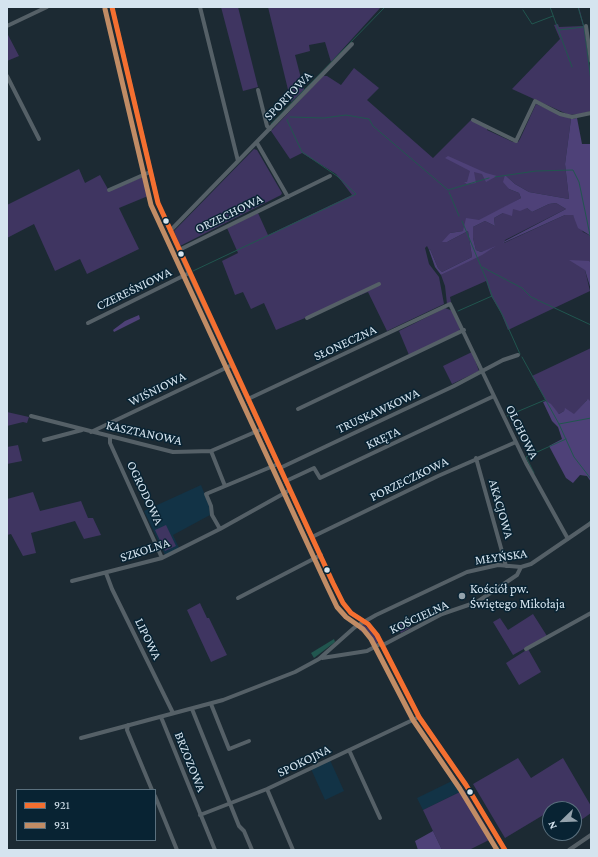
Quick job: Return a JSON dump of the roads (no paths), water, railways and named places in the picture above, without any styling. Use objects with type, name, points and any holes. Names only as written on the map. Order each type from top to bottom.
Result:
[{"type":"street","points":[[7,26],[47,7]]},
{"type":"street","points":[[112,7],[158,202],[189,273],[290,490],[343,603],[354,616],[364,621],[373,629],[419,717],[466,785],[506,850]]},
{"type":"street","points":[[200,7],[238,161]]},
{"type":"street","points":[[586,26],[591,61]]},
{"type":"street","name":"SPORTOWA","points":[[170,231],[352,44]]},
{"type":"street","points":[[7,76],[39,139]]},
{"type":"street","points":[[258,90],[267,126],[270,129]]},
{"type":"street","points":[[473,120],[516,141],[535,101],[560,114],[572,117],[591,113]]},
{"type":"street","points":[[257,142],[288,197]]},
{"type":"street","points":[[109,190],[150,172]]},
{"type":"street","name":"ORZECHOWA","points":[[179,250],[330,176]]},
{"type":"street","name":"CZEREŚNIOWA","points":[[88,323],[189,273]]},
{"type":"street","points":[[306,318],[379,284]]},
{"type":"street","name":"OLCHOWA","points":[[450,304],[484,371],[494,396],[546,503],[568,540]]},
{"type":"street","name":"SŁONECZNA","points":[[248,399],[450,304]]},
{"type":"street","points":[[298,409],[464,330]]},
{"type":"street","name":"TRUSKAWKOWA","points":[[220,528],[212,515],[211,506],[206,494],[279,466],[484,371],[503,360],[518,355]]},
{"type":"street","name":"WIŚNIOWA","points":[[91,432],[232,365]]},
{"type":"street","name":"KRĘTA","points":[[286,481],[314,468],[320,478],[494,396]]},
{"type":"street","name":"KASZTANOWA","points":[[31,416],[65,426],[173,452],[211,451],[262,429]]},
{"type":"street","points":[[44,440],[82,430]]},
{"type":"street","name":"OGRODOWA","points":[[110,437],[110,443],[162,558]]},
{"type":"street","name":"PORZECZKOWA","points":[[312,537],[476,458],[516,442]]},
{"type":"street","points":[[211,451],[225,486]]},
{"type":"street","name":"AKACJOWA","points":[[476,458],[506,566]]},
{"type":"street","name":"SZKOLNA","points":[[72,581],[162,558],[290,490]]},
{"type":"street","name":"MŁYŃSKA","points":[[364,621],[467,572],[498,565],[521,566],[536,561],[590,526]]},
{"type":"street","points":[[238,598],[321,555]]},
{"type":"street","name":"KOŚCIELNA","points":[[382,644],[442,614],[477,602],[517,575],[521,566]]},
{"type":"street","name":"LIPOWA","points":[[106,573],[112,589],[174,714]]},
{"type":"street","points":[[526,649],[591,613]]},
{"type":"street","points":[[81,738],[145,720],[211,704],[295,672],[319,659],[364,621]]},
{"type":"street","points":[[319,659],[367,651],[382,644]]},
{"type":"street","points":[[211,704],[229,749],[249,741]]},
{"type":"street","points":[[192,709],[229,802],[252,850]]},
{"type":"street","name":"BRZOZOWA","points":[[161,717],[215,850]]},
{"type":"street","name":"SPOKOJNA","points":[[200,815],[229,802],[267,789],[419,717]]},
{"type":"street","points":[[128,725],[127,730],[152,789]]},
{"type":"street","name":"SPOKOJNA","points":[[349,750],[380,818]]},
{"type":"street","points":[[267,789],[293,850]]},
{"type":"street","points":[[156,798],[177,850]]},
{"type":"street","points":[[569,850],[591,836]]},
{"type":"waterway","points":[[271,124],[385,7]]},
{"type":"waterway","points":[[550,7],[572,67]]},
{"type":"waterway","points":[[578,7],[584,27],[591,81]]},
{"type":"waterway","points":[[523,10],[532,24],[553,16]]},
{"type":"waterway","points":[[559,30],[583,27]]},
{"type":"waterway","points":[[290,117],[324,118],[346,115],[369,119],[373,126],[448,190],[489,178]]},
{"type":"waterway","points":[[193,271],[356,194],[337,176],[302,152],[287,120],[288,119]]},
{"type":"waterway","points":[[495,177],[536,171],[573,170],[579,182],[591,240]]},
{"type":"waterway","points":[[449,192],[459,216]]},
{"type":"waterway","points":[[462,221],[492,296],[503,316],[520,354]]},
{"type":"waterway","points":[[482,267],[522,288],[531,297],[591,325]]},
{"type":"waterway","points":[[458,311],[492,296]]},
{"type":"waterway","points":[[522,357],[559,424],[574,457],[591,479]]},
{"type":"waterway","points":[[507,416],[545,400]]},
{"type":"waterway","points":[[559,424],[591,418]]},
{"type":"waterway","points":[[534,473],[526,457],[566,439]]},
{"type":"place","name":"Kościół pw. Świętego Mikołaja","points":[[462,596]]}]
